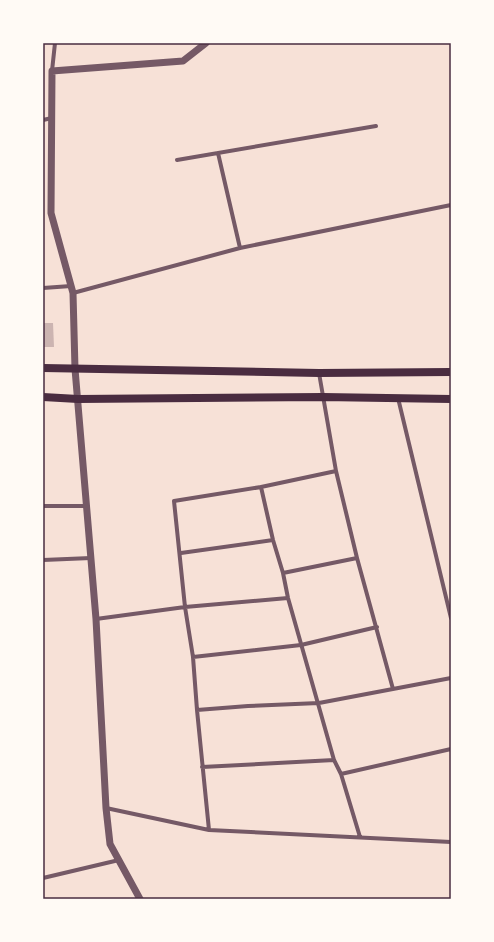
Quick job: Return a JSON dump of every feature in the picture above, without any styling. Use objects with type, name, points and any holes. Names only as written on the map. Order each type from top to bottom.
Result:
[{"type":"main road","points":[[43,368],[319,372],[451,372]]},
{"type":"main road","points":[[43,397],[78,399],[323,396],[451,399]]},
{"type":"street","points":[[55,43],[52,71],[51,213],[72,290],[75,369],[96,619],[106,808],[110,844],[140,899]]},
{"type":"street","points":[[52,71],[183,60],[206,43]]},
{"type":"street","points":[[43,120],[52,118]]},
{"type":"street","points":[[177,160],[376,126]]},
{"type":"street","points":[[218,153],[240,248]]},
{"type":"street","points":[[43,288],[72,290],[240,248],[451,205]]},
{"type":"street","points":[[319,372],[336,471],[357,558],[393,689]]},
{"type":"street","points":[[398,397],[451,618]]},
{"type":"street","points":[[209,830],[193,657],[185,607],[174,501],[261,487],[336,471]]},
{"type":"street","points":[[261,487],[273,540],[301,644],[334,760],[342,774],[360,837]]},
{"type":"street","points":[[43,506],[87,506]]},
{"type":"street","points":[[180,553],[273,540]]},
{"type":"street","points":[[43,560],[91,558]]},
{"type":"street","points":[[283,573],[357,558]]},
{"type":"street","points":[[96,619],[185,607],[288,598]]},
{"type":"street","points":[[193,657],[301,644],[377,627]]},
{"type":"street","points":[[197,710],[319,703],[451,678]]},
{"type":"street","points":[[342,774],[451,749]]},
{"type":"street","points":[[202,767],[334,760]]},
{"type":"street","points":[[106,808],[209,830],[451,842]]},
{"type":"street","points":[[43,878],[119,860]]},
{"type":"building","points":[[43,323],[53,323],[54,347],[43,347]]}]
